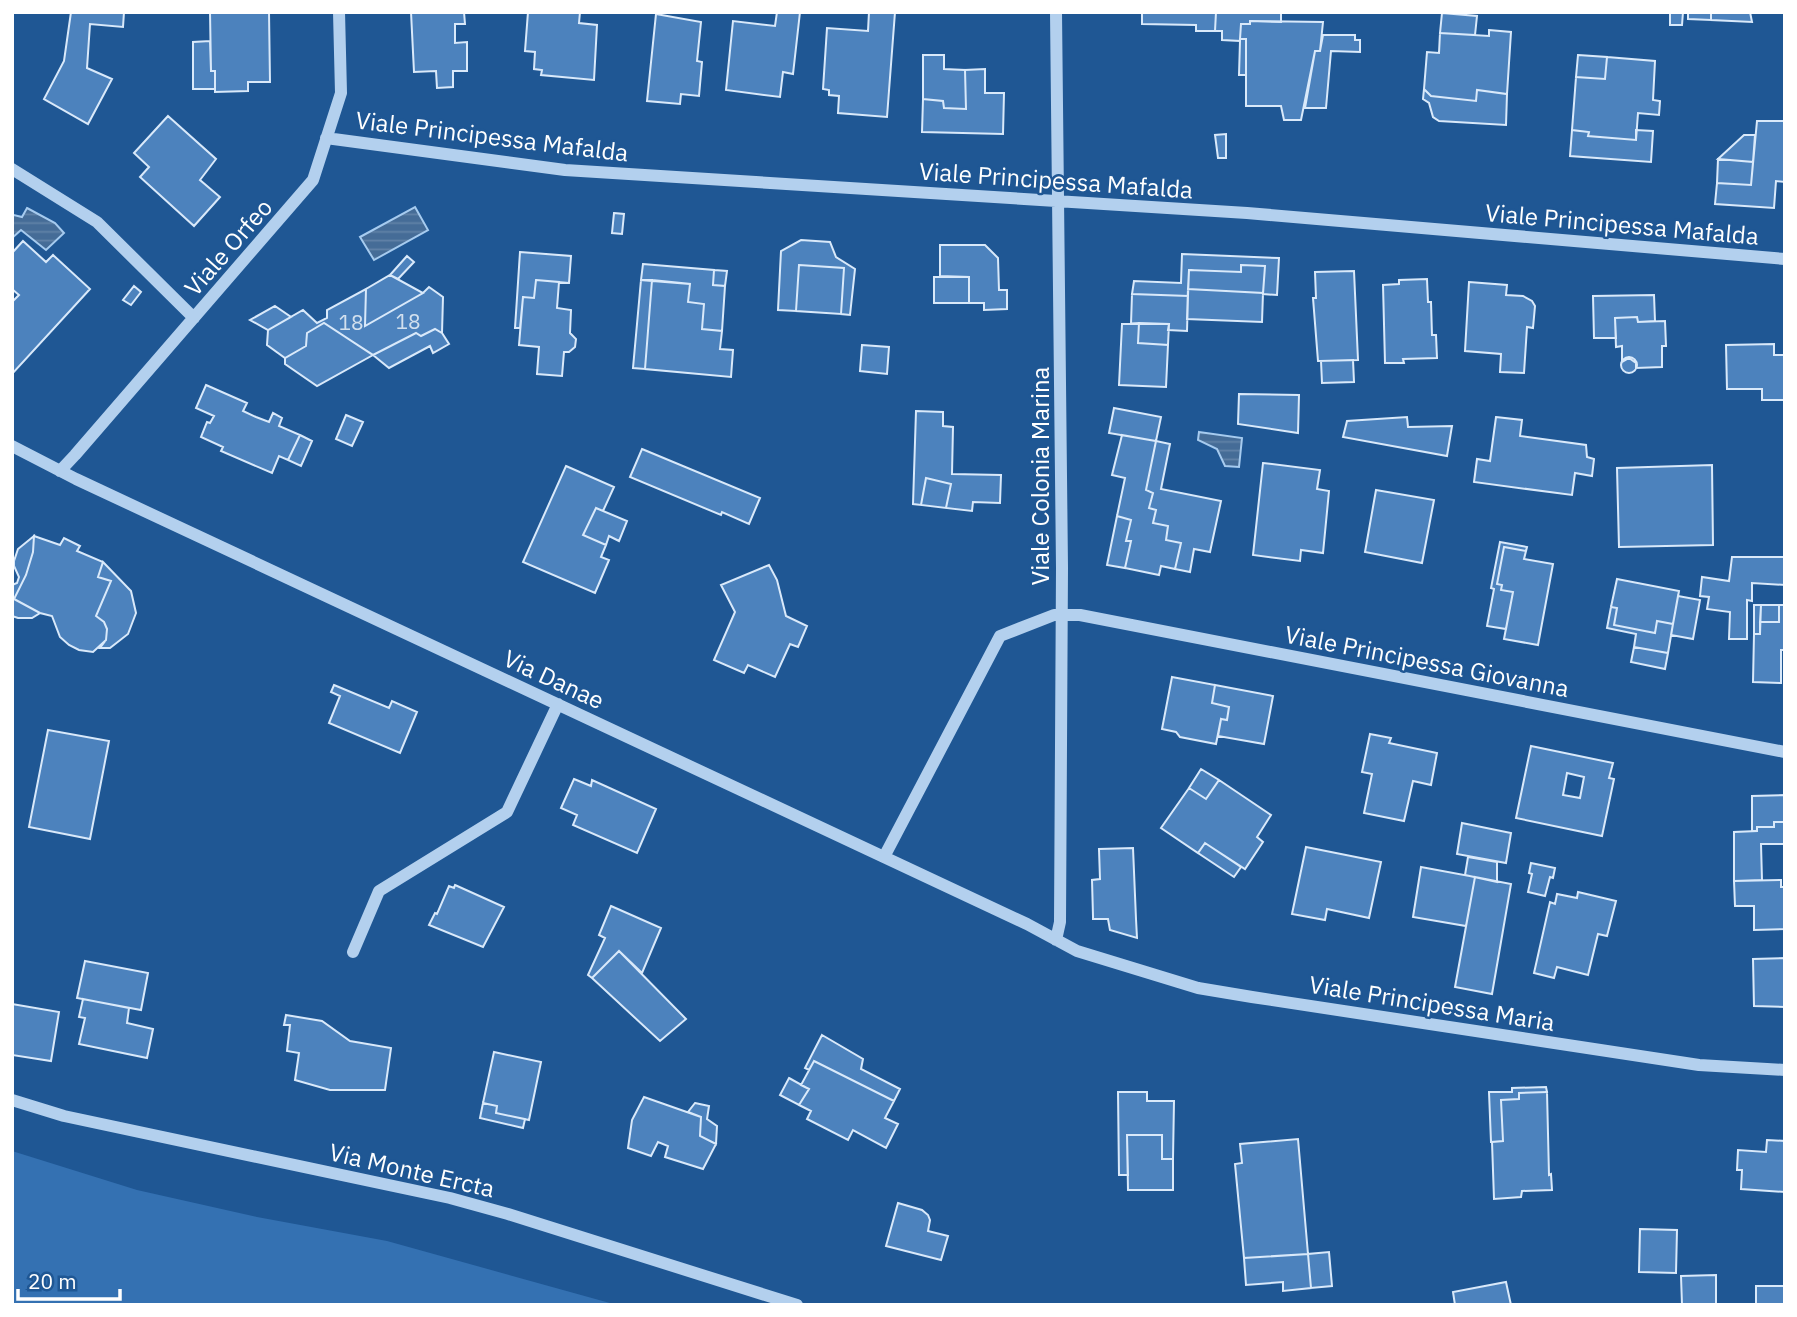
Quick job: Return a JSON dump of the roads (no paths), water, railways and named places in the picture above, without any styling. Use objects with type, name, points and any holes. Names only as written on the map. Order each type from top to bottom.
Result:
[{"type":"street","name":"Viale Orfeo","points":[[60,471],[313,180],[341,93],[339,12]]},
{"type":"street","name":"Viale Colonia Marina","points":[[1056,12],[1062,614],[1060,922],[1056,940]]},
{"type":"street","name":"Viale Principessa Mafalda","points":[[326,138],[565,170],[1261,214],[1785,259]]},
{"type":"street","points":[[12,169],[97,222],[194,318]]},
{"type":"street","name":"Via Danae","points":[[12,446],[60,471],[884,857],[1077,951]]},
{"type":"street","points":[[884,857],[1000,636],[1062,614]]},
{"type":"street","name":"Viale Principessa Giovanna","points":[[1062,614],[1080,615],[1785,752]]},
{"type":"street","points":[[353,952],[379,891],[507,811],[558,704]]},
{"type":"street","name":"Viale Principessa Maria","points":[[1077,951],[1198,988],[1252,998],[1699,1065],[1785,1070]]},
{"type":"street","name":"Via Monte Ercta","points":[[12,1100],[64,1116],[450,1198],[797,1305]]}]
